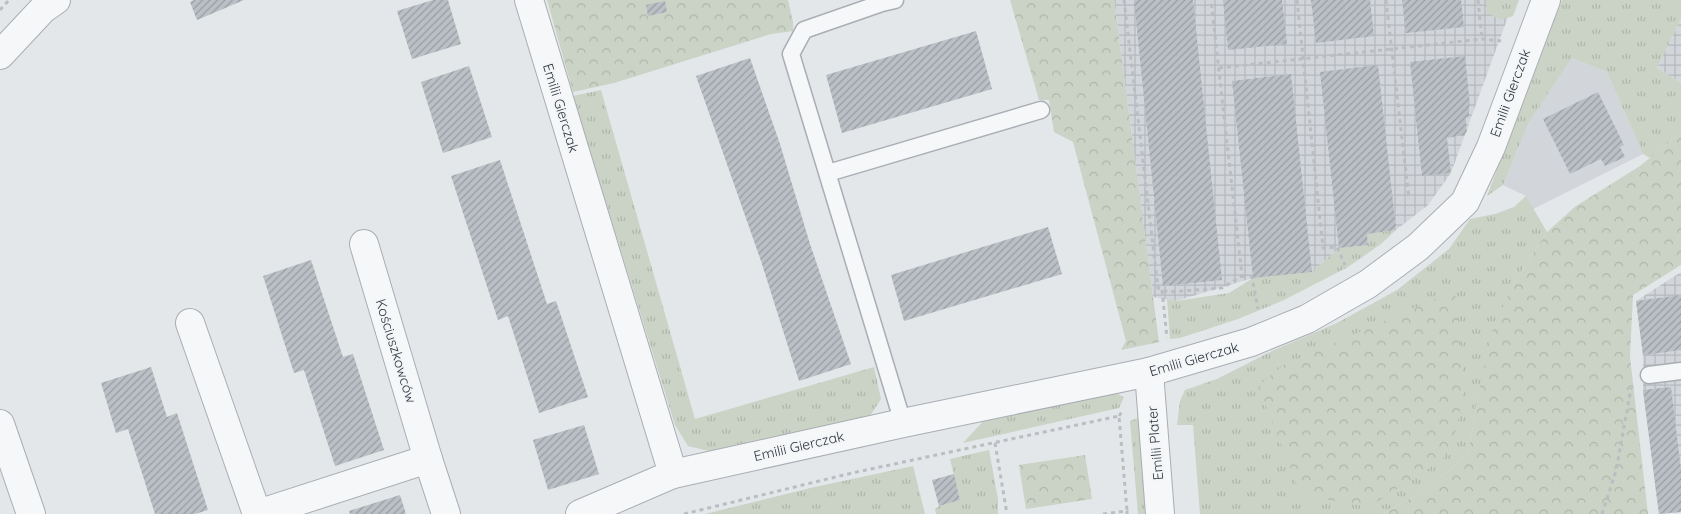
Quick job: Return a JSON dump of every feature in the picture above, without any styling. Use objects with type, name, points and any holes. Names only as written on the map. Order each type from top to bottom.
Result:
[{"type":"street","name":"Emilii Gierczak","points":[[529,0],[672,474]]},
{"type":"street","name":"Emilii Gierczak","points":[[580,514],[672,474],[903,423],[1149,372],[1252,342],[1306,319],[1368,284],[1418,247],[1465,202],[1490,147],[1546,0]]},
{"type":"street","points":[[0,55],[46,3]]},
{"type":"street","name":"Kościuszkowców","points":[[364,244],[446,514]]},
{"type":"street","points":[[190,323],[258,514],[428,459]]},
{"type":"street","name":"Emilii Plater","points":[[1149,372],[1160,514]]},
{"type":"street","points":[[0,424],[31,514]]},
{"type":"lane","points":[[895,0],[804,30],[791,54],[903,423]]},
{"type":"lane","points":[[828,173],[1041,110]]},
{"type":"lane","points":[[1649,375],[1681,371]]},
{"type":"path","points":[[0,10],[9,0]]},
{"type":"path","points":[[1124,0],[1158,288],[1168,292],[1222,288],[1242,276],[1252,277],[1259,315]]},
{"type":"path","points":[[1211,0],[1242,276]]},
{"type":"path","points":[[1298,0],[1324,248],[1337,247],[1348,273]]},
{"type":"path","points":[[1386,0],[1409,199]]},
{"type":"path","points":[[1478,0],[1482,38]]},
{"type":"path","points":[[1219,68],[1482,38],[1507,42],[1533,33]]},
{"type":"path","points":[[1162,289],[1166,327]]},
{"type":"path","points":[[1602,514],[1616,471],[1631,388],[1649,375]]},
{"type":"path","points":[[684,514],[852,474],[1119,416],[1127,513],[1103,514]]},
{"type":"path","points":[[996,443],[1007,514]]},
{"type":"shaded area","points":[[1114,0],[1514,0],[1451,173],[1428,205],[1396,230],[1367,234],[1368,245],[1339,248],[1312,272],[1253,278],[1176,301],[1153,297]]},
{"type":"shaded area","points":[[1681,19],[1681,83],[1657,68]]},
{"type":"shaded area","points":[[1572,58],[1607,72],[1643,154],[1533,209],[1526,196],[1503,185],[1529,122]]},
{"type":"shaded area","points":[[1681,272],[1681,512],[1659,514],[1643,390],[1643,355],[1636,301]]},
{"type":"green space","points":[[547,0],[788,0],[793,31],[771,34],[614,83],[573,92]]},
{"type":"green space","points":[[1010,0],[1114,0],[1159,342],[1121,350],[1126,341],[1073,142],[1054,132],[1049,100],[1039,100]]},
{"type":"green space","points":[[1486,0],[1519,0],[1513,16],[1501,20],[1487,13]]},
{"type":"green space","points":[[1562,0],[1681,0],[1681,19],[1657,68],[1681,83],[1681,133],[1650,158],[1643,154],[1607,72],[1572,58],[1529,122],[1503,185],[1487,196]]},
{"type":"green space","points":[[601,90],[695,419],[874,367],[881,399],[870,416],[709,451],[688,446],[675,425],[573,96]]},
{"type":"green space","points":[[1681,133],[1681,265],[1633,295],[1630,357],[1648,514],[1383,514],[1427,489],[1468,454],[1491,334],[1513,284],[1547,232],[1576,206],[1640,166]]},
{"type":"green space","points":[[1526,196],[1547,232],[1513,284],[1478,397],[1468,454],[1427,489],[1383,514],[1200,514],[1193,425],[1177,425],[1180,401],[1185,390],[1217,379],[1272,351],[1337,323],[1397,290],[1449,249],[1470,219],[1495,214],[1514,207]]},
{"type":"green space","points":[[1396,230],[1381,244],[1348,267],[1284,300],[1238,319],[1180,338],[1170,339],[1167,299],[1176,301],[1229,293],[1253,278],[1312,272],[1339,248],[1368,245],[1367,234]]},
{"type":"green space","points":[[1455,290],[1464,383],[1457,428],[1443,459],[1369,507],[1301,495],[1258,386],[1282,366]]},
{"type":"green space","points":[[1114,392],[1124,397],[1119,408],[963,443],[987,417]]},
{"type":"green space","points":[[1143,416],[1152,514],[1138,514],[1130,421]]},
{"type":"green space","points":[[989,450],[998,499],[998,514],[936,514],[935,509],[939,506],[960,500],[950,459]]},
{"type":"green space","points":[[1085,455],[1092,499],[1026,509],[1019,465]]},
{"type":"green space","points":[[913,466],[925,514],[705,514],[810,488]]},
{"type":"building","points":[[194,0],[244,0],[197,20],[190,2]]},
{"type":"building","points":[[433,0],[448,0],[461,44],[412,59],[397,11]]},
{"type":"building","points":[[1134,0],[1193,0],[1222,280],[1163,286]]},
{"type":"building","points":[[1223,0],[1282,0],[1287,44],[1228,50]]},
{"type":"building","points":[[1311,0],[1370,0],[1374,36],[1316,43]]},
{"type":"building","points":[[1402,0],[1461,0],[1464,27],[1406,33]]},
{"type":"building","points":[[665,1],[667,12],[648,16],[646,5]]},
{"type":"building","points":[[976,31],[992,89],[842,133],[826,75]]},
{"type":"building","points":[[1465,56],[1470,105],[1469,117],[1465,118],[1467,131],[1464,135],[1447,138],[1451,173],[1422,176],[1410,62]]},
{"type":"building","points":[[750,58],[780,144],[810,244],[851,364],[799,381],[761,261],[696,76]]},
{"type":"building","points":[[1378,65],[1396,230],[1367,234],[1368,245],[1339,248],[1320,72]]},
{"type":"building","points":[[469,66],[492,137],[443,153],[421,82]]},
{"type":"building","points":[[1291,74],[1312,272],[1253,278],[1232,81]]},
{"type":"building","points":[[1598,92],[1624,145],[1620,147],[1625,157],[1605,166],[1601,159],[1570,174],[1543,119]]},
{"type":"building","points":[[500,160],[547,304],[556,301],[588,397],[539,413],[508,316],[498,320],[451,176]]},
{"type":"building","points":[[1048,227],[1062,274],[904,321],[891,275]]},
{"type":"building","points":[[311,260],[343,357],[353,354],[384,450],[335,466],[304,370],[294,373],[263,276]]},
{"type":"building","points":[[1681,295],[1681,350],[1643,355],[1636,301]]},
{"type":"building","points":[[151,367],[167,417],[177,413],[208,510],[195,514],[155,514],[128,429],[116,433],[101,383]]},
{"type":"building","points":[[1671,387],[1681,470],[1681,512],[1659,514],[1643,390]]},
{"type":"building","points":[[584,425],[599,474],[548,490],[533,440]]},
{"type":"building","points":[[954,474],[960,500],[939,506],[932,480]]},
{"type":"building","points":[[400,495],[406,514],[350,514],[349,511]]}]
